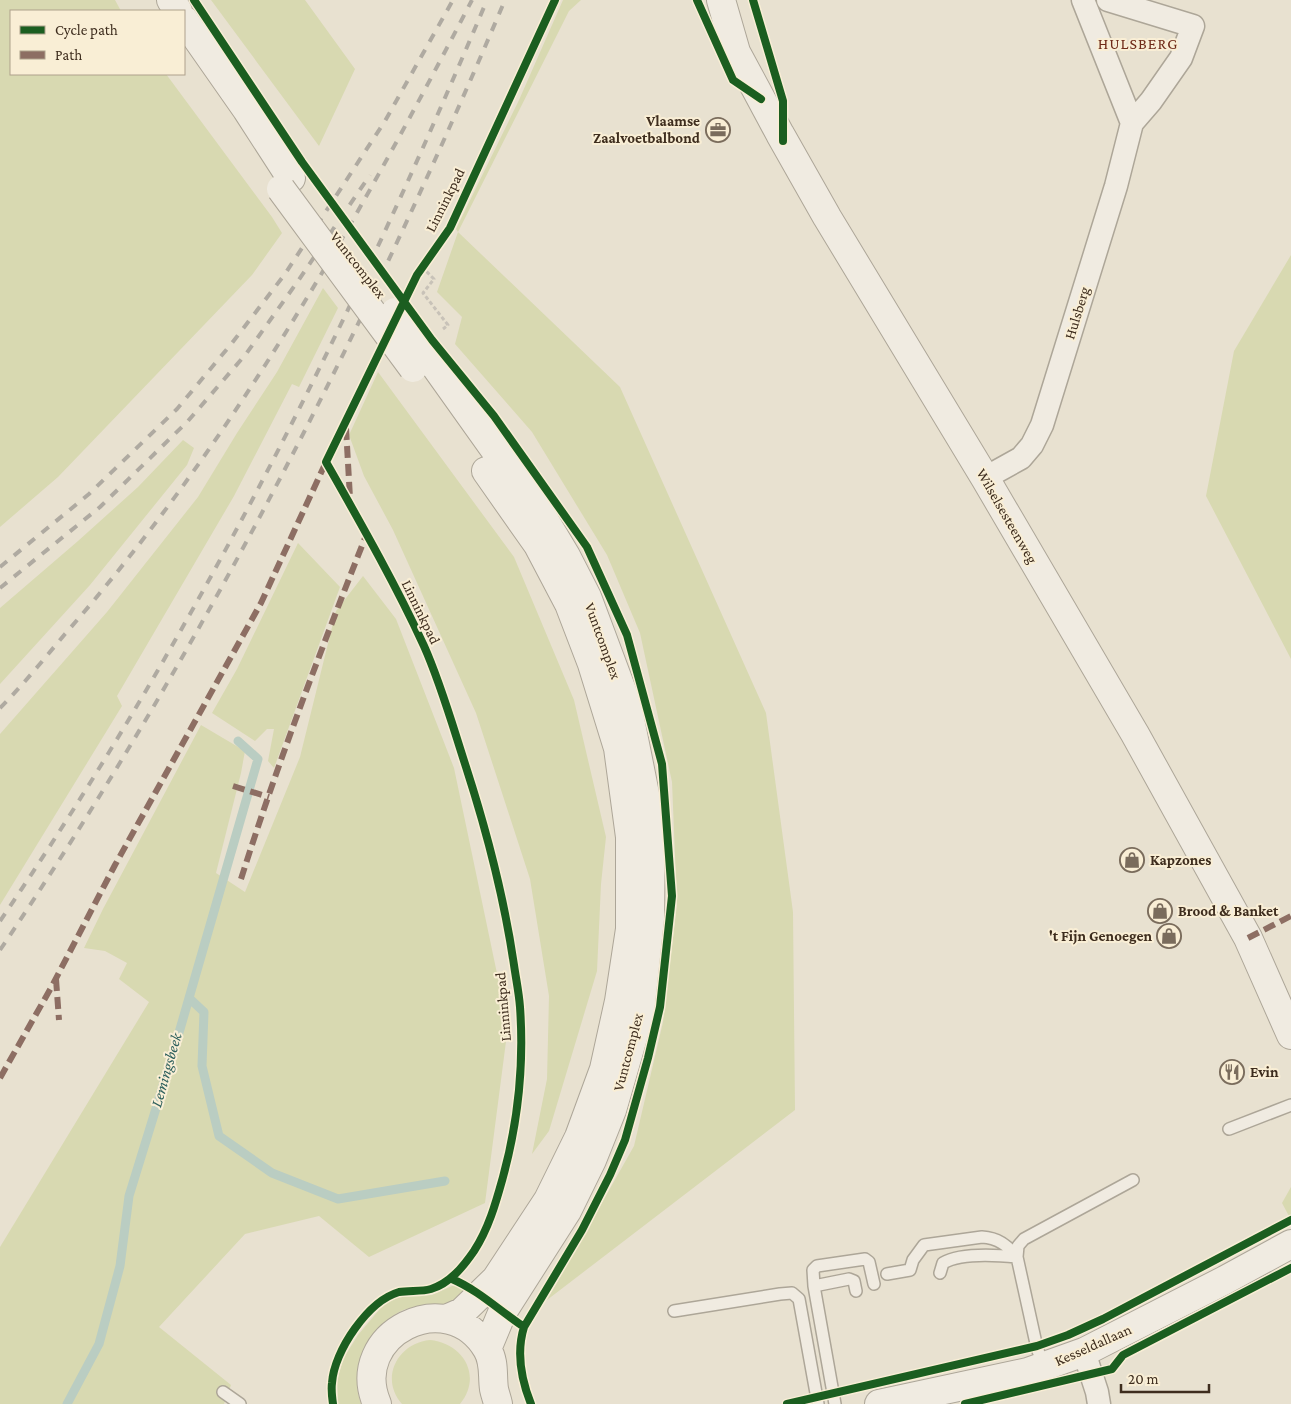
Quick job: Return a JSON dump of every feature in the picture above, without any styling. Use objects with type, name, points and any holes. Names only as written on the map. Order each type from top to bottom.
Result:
[{"type":"street","name":"Wilselsesteenweg","points":[[720,0],[736,52],[780,134],[827,217],[985,478],[1135,734],[1244,930],[1291,1035]]},
{"type":"street","points":[[1083,0],[1132,123]]},
{"type":"street","name":"Hulsberg","points":[[985,478],[1021,458],[1032,445],[1042,425],[1116,186],[1132,123],[1151,100],[1180,58],[1193,26],[1108,0]]},
{"type":"street","name":"Vuntcomplex","points":[[185,21],[247,110],[286,184]]},
{"type":"street","name":"Vuntcomplex","points":[[185,52],[286,184],[424,350],[542,516],[566,556],[587,597],[627,704],[651,824],[650,919],[640,1013],[612,1110],[592,1160],[567,1211],[502,1313],[487,1348]]},
{"type":"street","name":"Vuntcomplex","points":[[424,350],[538,545],[569,604],[592,664],[618,748],[630,837],[630,928],[619,1001],[604,1069],[579,1137],[548,1200],[496,1279],[462,1312],[446,1319]]},
{"type":"street","name":"Kesseldallaan","points":[[879,1404],[1028,1372],[1084,1352],[1291,1244]]},
{"type":"street","points":[[377,1404],[374,1396],[372,1374],[376,1357],[388,1337],[405,1325],[423,1318],[446,1319],[463,1325],[478,1336],[487,1348],[494,1369],[494,1399]]},
{"type":"street","points":[[1084,1352],[1099,1404]]},
{"type":"lane","points":[[1229,1129],[1291,1106]]},
{"type":"lane","points":[[1044,1367],[1037,1348],[1017,1257],[1018,1246],[1024,1239],[1133,1180]]},
{"type":"lane","points":[[888,1274],[910,1270],[913,1260],[924,1245],[982,1237],[992,1238],[1008,1246],[1017,1257]]},
{"type":"lane","points":[[940,1273],[943,1263],[950,1259],[996,1254],[1017,1257]]},
{"type":"lane","points":[[835,1404],[812,1275],[813,1270],[817,1266],[865,1259],[868,1262],[874,1284]]},
{"type":"lane","points":[[814,1286],[849,1279],[854,1281],[856,1291]]},
{"type":"lane","points":[[674,1311],[792,1293],[799,1299],[818,1404]]},
{"type":"lane","points":[[223,1392],[240,1404]]},
{"type":"path","points":[[417,274],[428,260]]},
{"type":"path","points":[[422,267],[434,279],[423,293],[448,325],[424,350]]},
{"type":"green space","points":[[0,0],[115,0],[120,10],[10,10],[10,75],[167,75],[282,233],[252,275],[58,477],[0,527]]},
{"type":"green space","points":[[211,0],[305,0],[355,69],[319,146]]},
{"type":"green space","points":[[563,0],[581,0],[569,11],[458,232],[456,229],[519,100]]},
{"type":"green space","points":[[458,232],[620,387],[766,713],[793,912],[795,1110],[547,1300],[634,1146],[663,1022],[677,904],[672,782],[640,633],[607,555],[532,432],[455,344],[462,317],[437,292]]},
{"type":"green space","points":[[1291,255],[1291,659],[1206,496],[1234,351]]},
{"type":"green space","points":[[323,288],[338,308],[299,387],[292,384],[234,496],[117,696],[122,706],[0,905],[0,734],[107,612],[198,497],[277,372]]},
{"type":"green space","points":[[378,372],[514,557],[574,700],[606,837],[601,884],[597,971],[549,1131],[532,1154],[547,1079],[549,996],[530,879],[476,713],[393,530],[364,476],[349,435]]},
{"type":"green space","points":[[183,440],[194,448],[187,465],[90,585],[0,684],[0,608],[138,487]]},
{"type":"green space","points":[[298,543],[340,587],[274,768],[268,761],[274,729],[267,729],[255,741],[212,713],[237,669]]},
{"type":"green space","points":[[363,576],[396,619],[454,768],[508,1026],[485,1203],[369,1257],[319,1216],[245,1234],[159,1327],[231,1385],[224,1404],[0,1404],[0,1247],[149,1002],[119,979],[127,963],[105,951],[84,948],[201,725],[245,751],[216,873],[245,892],[300,757],[336,611]]},
{"type":"green space","points":[[1291,1187],[1291,1217],[1290,1218],[1282,1203]]},
{"type":"green space","points":[[452,1286],[459,1286],[464,1290],[460,1297],[445,1304],[409,1308],[401,1311],[379,1328],[363,1350],[359,1363],[357,1376],[361,1404],[338,1404],[337,1381],[343,1359],[358,1335],[384,1304],[397,1297],[432,1295]]},
{"type":"green space","points":[[430,1340],[442,1342],[452,1347],[466,1363],[470,1383],[467,1393],[460,1404],[402,1404],[395,1394],[392,1373],[395,1363],[409,1348]]},
{"type":"waterway","name":"Lemingsbeek","points":[[67,1404],[99,1344],[120,1266],[129,1196],[174,1050],[258,759],[238,741]]},
{"type":"waterway","points":[[189,998],[204,1012],[202,1066],[219,1136],[272,1173],[338,1199],[445,1181]]},
{"type":"railway","points":[[0,567],[89,494],[177,409],[232,343],[285,274],[385,121],[453,0]]},
{"type":"railway","points":[[0,708],[33,672],[126,561],[183,486],[237,409],[336,249],[472,0]]},
{"type":"railway","points":[[0,921],[72,812],[140,701],[205,588],[266,473],[382,239],[487,0]]},
{"type":"railway","points":[[0,950],[74,837],[144,722],[211,606],[275,487],[337,368],[395,246],[505,0]]},
{"type":"railway","points":[[0,588],[100,507],[188,421],[246,354],[370,175]]},
{"type":"marked path","points":[[346,428],[350,498]]},
{"type":"marked path","points":[[0,1078],[52,986],[115,865],[261,603],[326,462]]},
{"type":"marked path","points":[[241,879],[301,705],[367,533]]},
{"type":"marked path","points":[[233,786],[269,797]]},
{"type":"marked path","points":[[1248,938],[1291,916]]},
{"type":"marked path","points":[[56,979],[59,1020]]},
{"type":"cycle path","points":[[194,0],[302,162],[432,340],[494,416],[587,547],[627,635],[662,764],[672,896],[660,1007],[625,1140],[610,1175],[582,1230],[524,1327],[520,1356],[525,1385],[531,1404]]},
{"type":"cycle path","name":"Linninkpad","points":[[333,1404],[332,1383],[334,1370],[346,1343],[365,1316],[387,1297],[399,1292],[427,1290],[444,1283],[456,1274],[465,1263],[484,1233],[498,1196],[513,1135],[519,1092],[521,1028],[519,996],[510,940],[494,865],[474,791],[441,690],[424,646],[401,599],[326,462],[417,275],[450,228],[555,0]]},
{"type":"cycle path","points":[[697,0],[733,80],[761,99]]},
{"type":"cycle path","points":[[753,0],[783,101],[783,141]]},
{"type":"cycle path","points":[[787,1404],[1037,1346],[1068,1335],[1103,1319],[1291,1220]]},
{"type":"cycle path","points":[[965,1404],[1112,1369],[1123,1355],[1291,1268]]},
{"type":"cycle path","points":[[452,1279],[480,1295],[524,1327]]},
{"type":"place","name":"Vlaamse Zaalvoetbalbond","points":[[718,130]]},
{"type":"place","name":"Kapzones","points":[[1132,860]]},
{"type":"place","name":"Brood & Banket","points":[[1160,911]]},
{"type":"place","name":"'t Fijn Genoegen","points":[[1169,936]]},
{"type":"place","name":"Evin","points":[[1232,1072]]},
{"type":"district","name":"HULSBERG","points":[[1138,43]]}]
